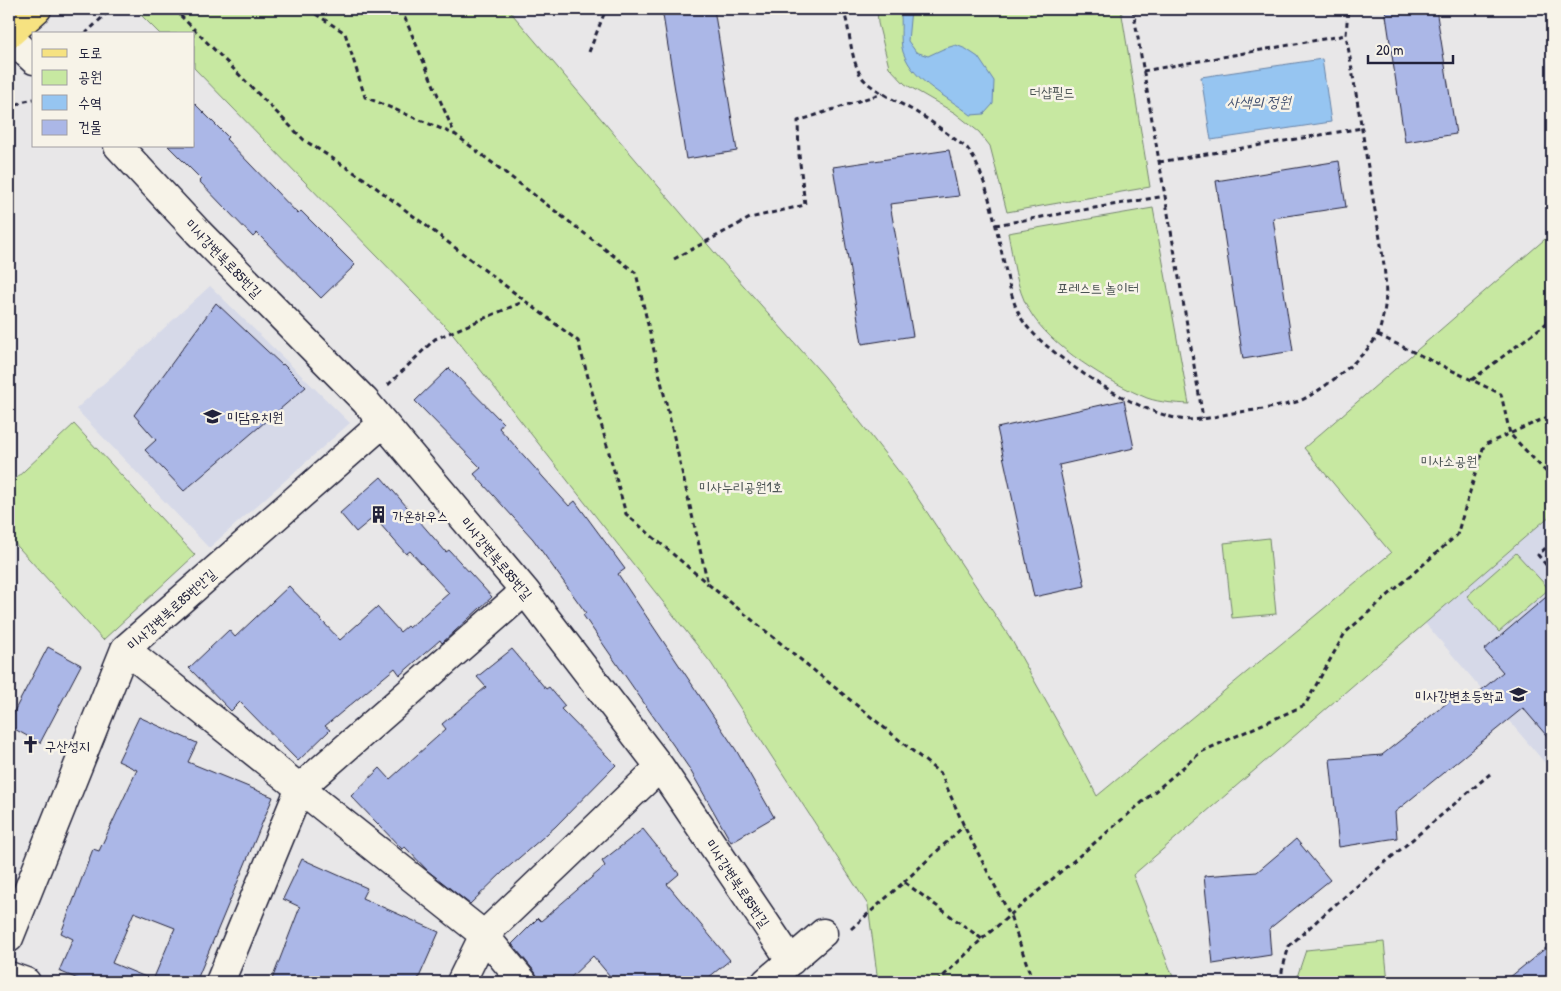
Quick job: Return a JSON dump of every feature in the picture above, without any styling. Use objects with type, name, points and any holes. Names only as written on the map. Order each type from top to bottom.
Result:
[{"type":"main road","points":[[9,36],[38,9]]},
{"type":"street","points":[[9,36],[32,58]]},
{"type":"street","name":"미사강변북로85번길","points":[[120,148],[198,232],[365,401],[525,591],[660,767],[791,961]]},
{"type":"street","name":"미사강변북로85번안길","points":[[9,938],[125,648],[383,423]]},
{"type":"street","points":[[220,982],[300,788],[525,591]]},
{"type":"street","points":[[125,648],[484,935],[523,982]]},
{"type":"street","points":[[462,982],[484,935],[660,767]]},
{"type":"street","points":[[766,982],[823,933]]},
{"type":"street","points":[[9,976],[26,982]]},
{"type":"path","points":[[88,32],[111,9]]},
{"type":"path","points":[[174,9],[304,140],[366,180],[524,302],[578,341],[626,514],[708,584],[941,774],[964,826],[1010,915],[1033,982]]},
{"type":"path","points":[[308,9],[344,33],[364,97],[456,135],[636,273],[708,584]]},
{"type":"path","points":[[401,9],[456,135]]},
{"type":"path","points":[[589,52],[606,9]]},
{"type":"path","points":[[843,9],[848,22],[850,45],[862,78],[883,93],[922,115],[966,148],[975,161],[982,178],[995,225],[1014,306],[1021,320],[1051,351],[1107,388],[1147,409],[1182,419],[1203,418],[1299,402],[1341,374],[1362,355],[1378,335],[1384,310],[1385,289],[1380,242],[1346,35],[1348,9]]},
{"type":"path","points":[[1133,9],[1203,418]]},
{"type":"path","points":[[1143,70],[1346,35]]},
{"type":"path","points":[[674,259],[750,218],[805,205],[799,155],[798,121],[883,93]]},
{"type":"path","points":[[9,111],[21,102],[32,99]]},
{"type":"path","points":[[1159,162],[1362,128]]},
{"type":"path","points":[[995,225],[1165,196]]},
{"type":"path","points":[[383,390],[435,339],[524,302]]},
{"type":"path","points":[[1472,380],[1552,319]]},
{"type":"path","points":[[1378,335],[1501,394],[1510,434],[1552,478]]},
{"type":"path","points":[[937,982],[982,939],[1202,752],[1305,705],[1345,633],[1457,535],[1484,445],[1552,415]]},
{"type":"path","points":[[1552,542],[1538,555],[1552,572]]},
{"type":"path","points":[[1282,982],[1282,971],[1289,946],[1490,774]]},
{"type":"path","points":[[850,930],[964,826]]},
{"type":"path","points":[[904,882],[982,939]]},
{"type":"shaded area","name":"미담유치원","points":[[210,286],[350,423],[209,548],[76,409]]},
{"type":"shaded area","name":"미사강변초등학교","points":[[1552,514],[1552,771],[1425,623]]},
{"type":"green space","name":"미사누리공원1호","points":[[135,9],[508,9],[720,259],[825,377],[907,482],[1011,639],[1097,796],[1391,553],[1304,448],[1552,233],[1552,514],[1133,875],[1175,982],[878,982],[868,905],[711,663],[450,331],[195,69],[195,32],[158,32]]},
{"type":"green space","name":"더샵필드","points":[[877,9],[1121,9],[1150,187],[1007,212],[990,146],[979,132],[955,113],[905,84],[889,67],[878,23]]},
{"type":"green space","name":"포레스트 놀이터","points":[[1153,208],[1189,404],[1163,402],[1147,398],[1132,391],[1082,362],[1051,337],[1038,324],[1021,292],[1008,233]]},
{"type":"green space","points":[[74,424],[195,555],[103,640],[9,537],[9,485]]},
{"type":"green space","points":[[1269,538],[1276,614],[1232,618],[1224,543]]},
{"type":"green space","points":[[1516,553],[1549,589],[1499,632],[1467,596]]},
{"type":"green space","points":[[1384,942],[1388,982],[1298,982],[1297,977],[1306,950]]},
{"type":"water","points":[[900,9],[911,9],[908,41],[916,52],[928,56],[956,45],[978,57],[994,81],[993,104],[984,114],[971,115],[932,88],[915,72],[903,52]]},
{"type":"water","name":"사색의 정원","points":[[1322,59],[1331,122],[1211,140],[1201,77]]},
{"type":"building","points":[[662,9],[714,9],[737,151],[686,159]]},
{"type":"building","points":[[1385,9],[1436,9],[1456,134],[1405,142]]},
{"type":"building","points":[[195,104],[228,137],[226,139],[298,214],[301,211],[355,265],[321,298],[257,233],[253,237],[199,181],[201,179],[170,148],[195,148]]},
{"type":"building","points":[[949,150],[959,196],[890,204],[913,336],[862,344],[833,167]]},
{"type":"building","points":[[1339,161],[1346,207],[1273,218],[1293,351],[1243,359],[1216,181]]},
{"type":"building","name":"미담유치원","points":[[216,303],[306,387],[184,491],[145,450],[156,440],[134,415]]},
{"type":"building","points":[[449,368],[503,423],[499,428],[569,506],[575,501],[625,569],[618,574],[736,750],[774,817],[731,842],[689,768],[583,615],[586,613],[533,539],[474,474],[481,468],[415,401]]},
{"type":"building","points":[[1124,400],[1134,448],[1059,465],[1085,586],[1034,597],[997,428]]},
{"type":"building","points":[[381,477],[446,552],[449,550],[492,597],[442,643],[440,640],[400,675],[395,668],[325,726],[330,730],[298,761],[240,702],[231,711],[189,668],[229,630],[235,637],[289,586],[340,640],[377,607],[400,632],[407,626],[409,628],[449,593],[410,551],[406,554],[374,517],[356,532],[340,513]]},
{"type":"building","points":[[1552,592],[1552,742],[1523,708],[1395,812],[1397,838],[1339,847],[1330,759],[1382,755],[1458,694],[1466,703],[1503,672],[1484,650]]},
{"type":"building","points":[[48,647],[81,665],[40,743],[9,726],[9,721]]},
{"type":"building","points":[[512,649],[546,689],[549,687],[565,706],[561,709],[616,765],[555,827],[505,870],[470,904],[428,871],[405,847],[402,849],[351,796],[380,768],[390,779],[446,729],[442,724],[486,687],[477,677]]},
{"type":"building","points":[[139,717],[197,743],[188,762],[273,797],[196,982],[85,982],[59,971],[73,939],[61,933],[93,849],[99,851],[137,770],[118,761]],"holes":[[[134,912],[175,928],[153,980],[112,963]]]},
{"type":"building","points":[[643,829],[679,874],[667,884],[730,960],[703,982],[615,982],[593,956],[566,982],[540,982],[535,972],[512,944],[538,918],[541,921],[605,866],[602,861]]},
{"type":"building","points":[[1296,839],[1330,880],[1269,929],[1271,955],[1213,964],[1204,876],[1257,872]]},
{"type":"building","points":[[302,859],[367,888],[362,898],[439,932],[417,982],[271,982],[300,907],[283,899]]},
{"type":"building","points":[[1552,943],[1552,982],[1504,982]]},
{"type":"place","name":"미담유치원","points":[[213,416]]},
{"type":"place","name":"가온하우스","points":[[378,515]]},
{"type":"place","name":"미사강변초등학교","points":[[1519,695]]},
{"type":"place","name":"구산성지","points":[[31,745]]},
{"type":"park label","name":"미사소공원","points":[[1449,460]]}]
